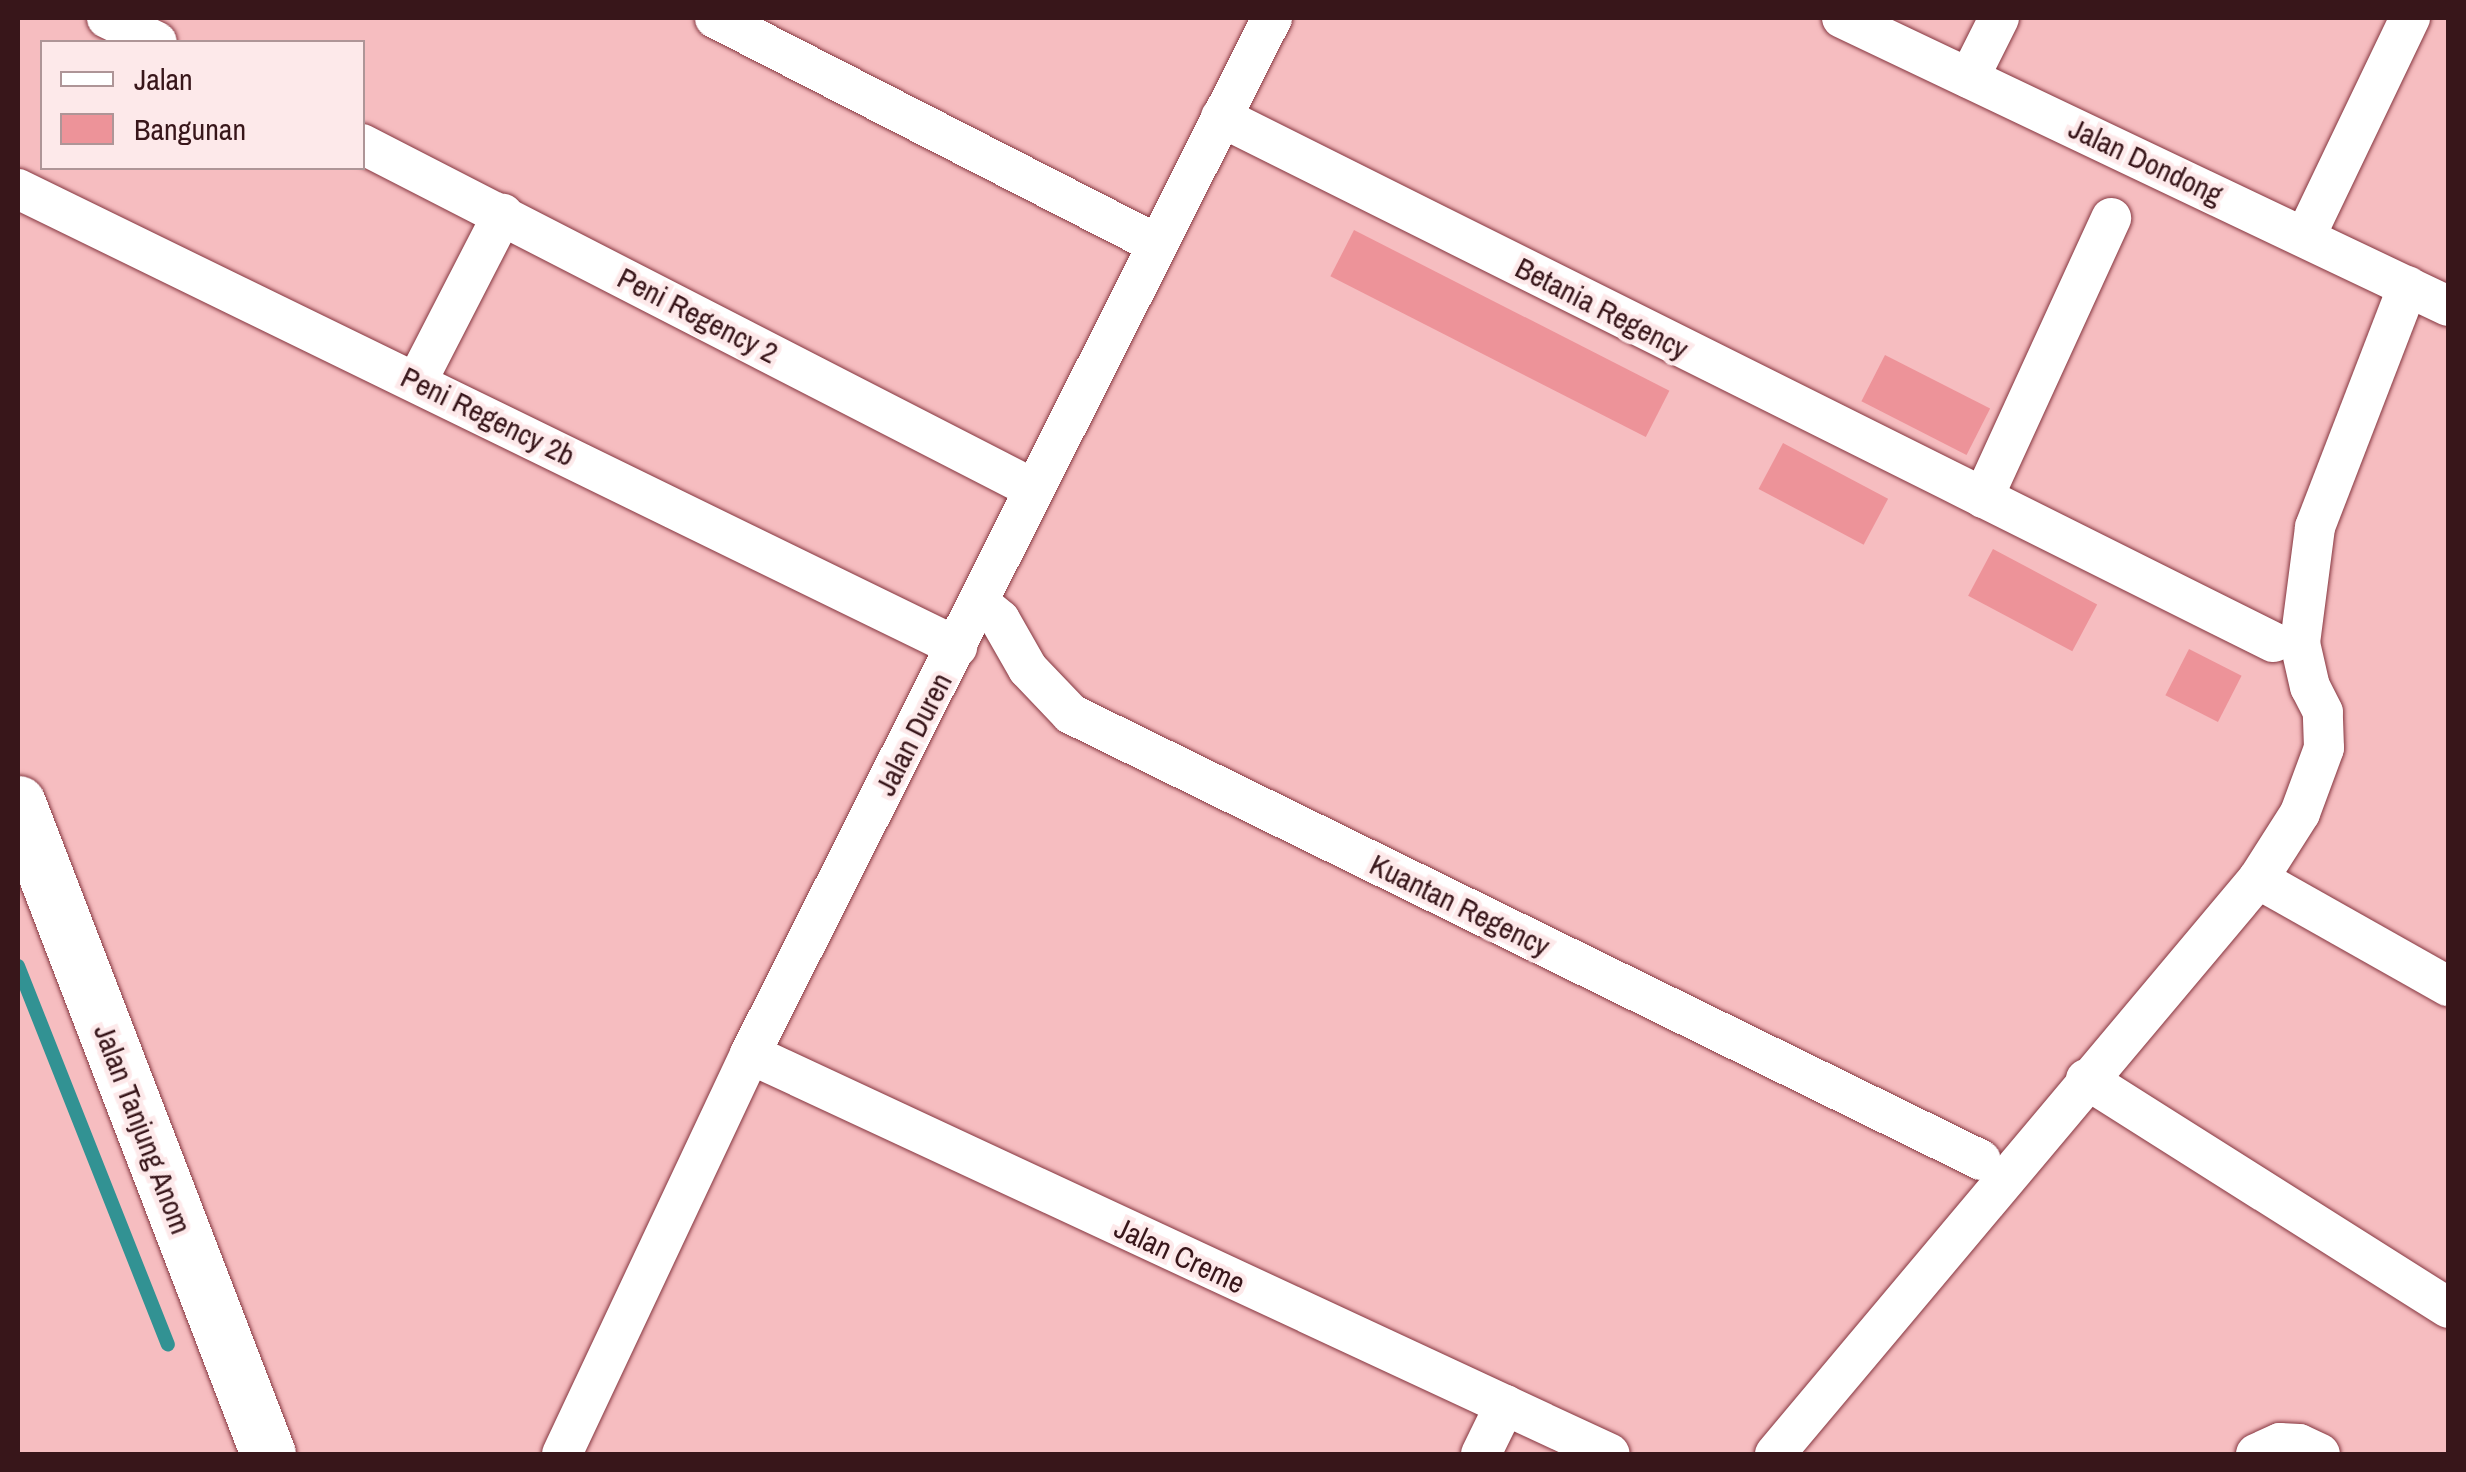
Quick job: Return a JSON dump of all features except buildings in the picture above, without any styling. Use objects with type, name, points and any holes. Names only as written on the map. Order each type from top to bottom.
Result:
[{"type":"main road","name":"Jalan Tanjung Anom","points":[[18,804],[268,1454]]},
{"type":"street","points":[[107,18],[154,40]]},
{"type":"street","points":[[716,18],[1157,244]]},
{"type":"street","name":"Jalan Duren","points":[[562,1454],[750,1054],[1272,18]]},
{"type":"street","name":"Jalan Dondong","points":[[1842,18],[2306,235],[2448,306]]},
{"type":"street","points":[[1969,78],[1999,18]]},
{"type":"street","points":[[2306,235],[2410,18]]},
{"type":"street","name":"Betania Regency","points":[[1221,117],[2273,642]]},
{"type":"street","name":"Peni Regency 2","points":[[365,145],[1032,488]]},
{"type":"street","name":"Peni Regency 2b","points":[[18,188],[957,647]]},
{"type":"street","points":[[418,382],[503,214]]},
{"type":"street","points":[[1983,498],[2110,218]]},
{"type":"street","points":[[1775,1454],[2086,1079],[2258,879],[2300,813],[2324,748],[2322,712],[2310,687],[2300,643],[2314,528],[2408,286]]},
{"type":"street","name":"Kuantan Regency","points":[[978,602],[1000,620],[1028,669],[1071,714],[1982,1160]]},
{"type":"street","points":[[2258,879],[2448,986]]},
{"type":"street","name":"Jalan Creme","points":[[750,1054],[1610,1454]]},
{"type":"street","points":[[2086,1079],[2448,1308]]},
{"type":"street","points":[[1481,1454],[1505,1406]]},
{"type":"street","points":[[2256,1454],[2280,1443],[2299,1444],[2320,1454]]},
{"type":"waterway","points":[[18,966],[168,1344]]}]
